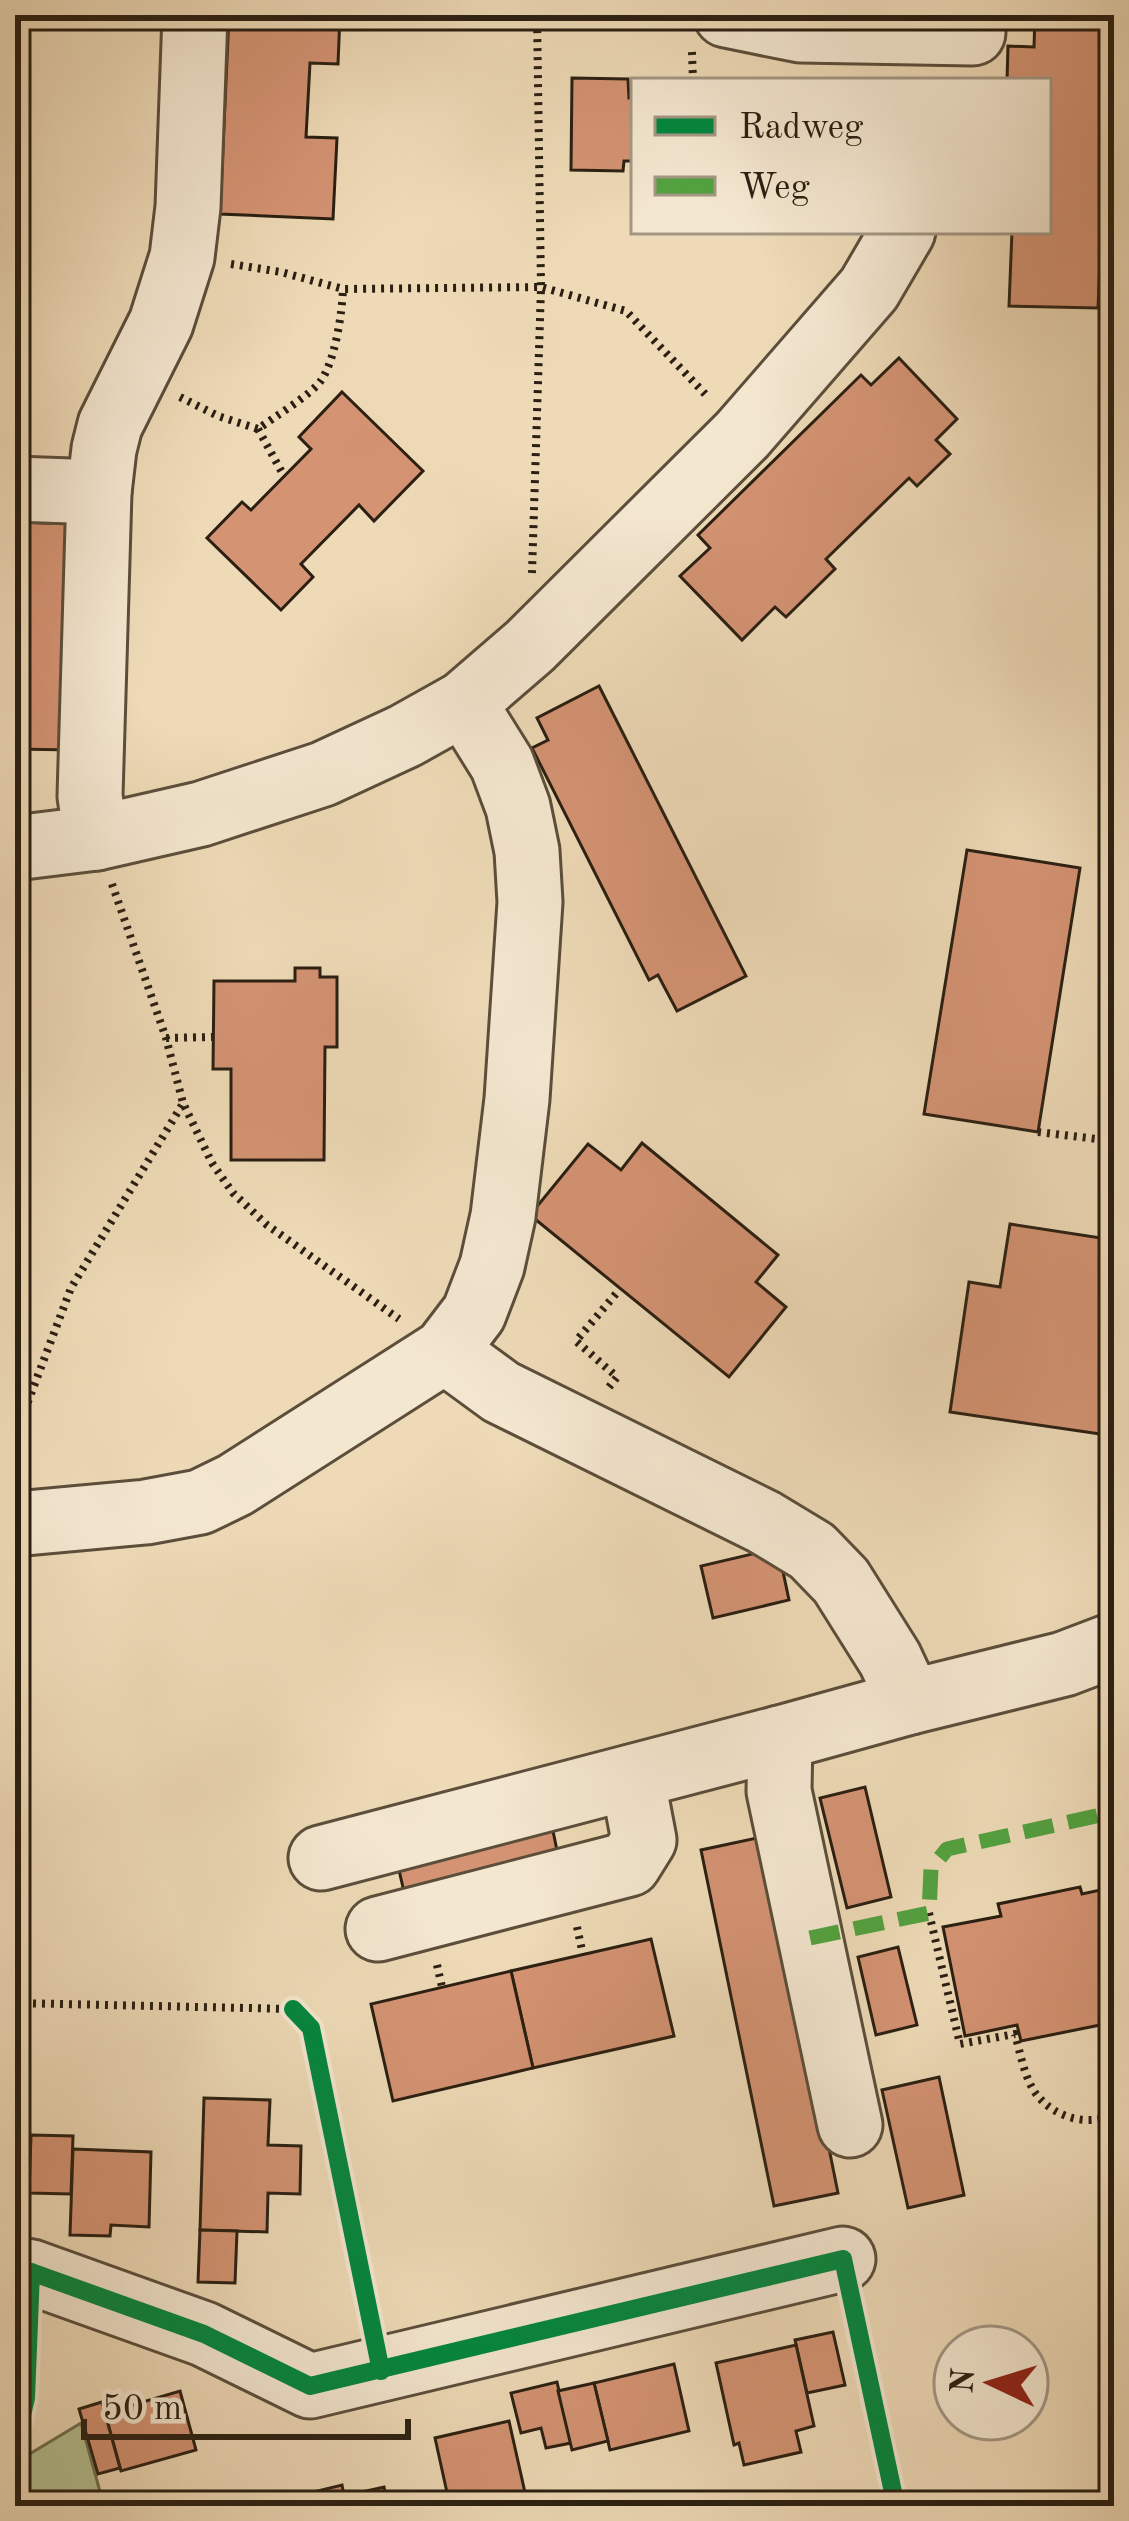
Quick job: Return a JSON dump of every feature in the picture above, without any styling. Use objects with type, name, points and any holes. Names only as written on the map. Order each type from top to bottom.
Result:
[{"type":"street","points":[[96,838],[90,796],[99,492],[110,425],[160,323],[182,257],[195,15]]},
{"type":"street","points":[[725,15],[800,30],[971,43]]},
{"type":"street","points":[[15,848],[96,838],[201,814],[323,774],[464,703],[530,646],[742,435],[869,289],[902,234]]},
{"type":"street","points":[[15,489],[99,492]]},
{"type":"street","points":[[15,1524],[200,1502],[236,1485],[445,1351],[473,1313],[492,1266],[503,1216],[517,1100],[530,902],[518,807],[502,764],[464,703]]},
{"type":"street","points":[[445,1351],[500,1392],[764,1522],[812,1551],[841,1581],[890,1659],[910,1702]]},
{"type":"street","points":[[320,1858],[1064,1664],[1114,1645]]},
{"type":"street","points":[[780,1738],[779,1791],[850,2125]]},
{"type":"street","points":[[378,1929],[629,1864],[644,1840],[632,1777]]},
{"type":"street","points":[[23,2271],[203,2334],[310,2386],[843,2259]]},
{"type":"path","points":[[530,646],[541,287],[537,15]]},
{"type":"path","points":[[182,257],[281,272],[343,289],[541,287],[626,310],[742,435]]},
{"type":"path","points":[[258,429],[320,383],[333,351],[343,289]]},
{"type":"path","points":[[136,374],[218,416],[258,429],[284,476]]},
{"type":"path","points":[[96,838],[166,1038],[183,1103],[212,1163],[267,1225],[445,1351]]},
{"type":"path","points":[[166,1038],[213,1037]]},
{"type":"path","points":[[15,1436],[71,1288],[183,1103]]},
{"type":"path","points":[[1038,1132],[1114,1141]]},
{"type":"path","points":[[574,1430],[617,1377],[575,1341],[620,1288]]},
{"type":"path","points":[[929,1913],[960,2044],[1015,2034],[1030,2083],[1047,2105],[1062,2116],[1087,2121],[1114,2115]]},
{"type":"path","points":[[15,2002],[293,2009],[311,2028],[381,2371]]},
{"type":"path","points":[[843,2259],[896,2506]]},
{"type":"path","points":[[15,2445],[26,2398],[23,2271]]},
{"type":"green space","points":[[81,2423],[104,2506],[15,2506],[15,2472],[28,2455]]},
{"type":"building","points":[[229,15],[340,15],[338,64],[310,63],[306,137],[337,138],[333,219],[220,214]]},
{"type":"building","points":[[1035,15],[1107,15],[1106,37],[1114,38],[1111,260],[1100,260],[1098,308],[1009,306],[1012,234],[1051,234],[1051,78],[1007,78],[1008,46],[1034,47]]},
{"type":"building","points":[[572,78],[628,79],[631,161],[624,161],[623,171],[571,170]]},
{"type":"building","points":[[899,358],[957,419],[936,440],[950,454],[917,486],[909,478],[826,559],[835,569],[786,617],[775,607],[742,640],[680,576],[710,548],[698,535],[861,375],[871,385]]},
{"type":"building","points":[[342,392],[423,471],[374,521],[359,505],[301,564],[313,577],[281,610],[207,538],[242,502],[251,510],[311,449],[299,437]]},
{"type":"building","points":[[15,522],[79,524],[72,750],[15,749]]},
{"type":"building","points":[[599,686],[746,976],[677,1011],[658,975],[649,980],[532,748],[548,740],[537,718]]},
{"type":"building","points":[[967,850],[1080,868],[1038,1132],[924,1114]]},
{"type":"building","points":[[295,968],[320,968],[320,977],[337,977],[337,1047],[325,1047],[324,1160],[231,1160],[231,1069],[213,1069],[214,981],[295,981]]},
{"type":"building","points":[[642,1143],[778,1255],[756,1282],[786,1307],[729,1377],[530,1215],[588,1144],[621,1170]]},
{"type":"building","points":[[1010,1224],[1114,1240],[1114,1436],[950,1412],[969,1282],[1000,1287]]},
{"type":"building","points":[[778,1548],[789,1600],[713,1618],[701,1566]]},
{"type":"building","points":[[865,1787],[891,1897],[847,1908],[820,1798]]},
{"type":"building","points":[[553,1831],[559,1860],[405,1896],[398,1866]]},
{"type":"building","points":[[766,1836],[838,2193],[774,2206],[701,1850]]},
{"type":"building","points":[[1080,1887],[1082,1894],[1114,1887],[1114,2011],[1103,2014],[1105,2024],[1021,2041],[1017,2025],[965,2036],[943,1927],[1001,1916],[998,1904]]},
{"type":"building","points":[[651,1939],[674,2036],[533,2068],[511,1971]]},
{"type":"building","points":[[898,1947],[917,2025],[876,2035],[858,1957]]},
{"type":"building","points":[[511,1971],[533,2068],[393,2101],[371,2004]]},
{"type":"building","points":[[939,2077],[964,2195],[908,2208],[882,2090]]},
{"type":"building","points":[[204,2098],[270,2100],[268,2145],[301,2146],[300,2194],[268,2193],[267,2232],[200,2230]]},
{"type":"building","points":[[31,2135],[73,2136],[71,2194],[29,2193]]},
{"type":"building","points":[[73,2149],[151,2152],[149,2227],[111,2225],[110,2236],[70,2235]]},
{"type":"building","points":[[200,2230],[237,2231],[235,2283],[198,2282]]},
{"type":"building","points":[[833,2332],[845,2385],[807,2393],[795,2340]]},
{"type":"building","points":[[796,2345],[814,2426],[796,2431],[801,2452],[744,2465],[739,2443],[734,2445],[716,2363]]},
{"type":"building","points":[[674,2364],[689,2431],[610,2450],[594,2383]]},
{"type":"building","points":[[557,2382],[571,2443],[546,2448],[541,2428],[521,2433],[511,2393]]},
{"type":"building","points":[[594,2383],[608,2441],[572,2450],[558,2391]]},
{"type":"building","points":[[180,2391],[196,2450],[121,2471],[105,2413]]},
{"type":"building","points":[[102,2402],[120,2468],[98,2474],[79,2409]]},
{"type":"building","points":[[509,2421],[528,2506],[450,2506],[435,2438]]},
{"type":"building","points":[[342,2485],[344,2496],[384,2487],[388,2506],[312,2506],[309,2493]]},
{"type":"marked path","points":[[810,1938],[929,1913],[931,1869],[947,1849],[1114,1812]]},
{"type":"cycle path","points":[[293,2009],[311,2028],[381,2371]]},
{"type":"cycle path","points":[[15,2269],[204,2334],[310,2386],[843,2259],[896,2506]]},
{"type":"cycle path","points":[[15,2445],[26,2398],[31,2272]]}]
